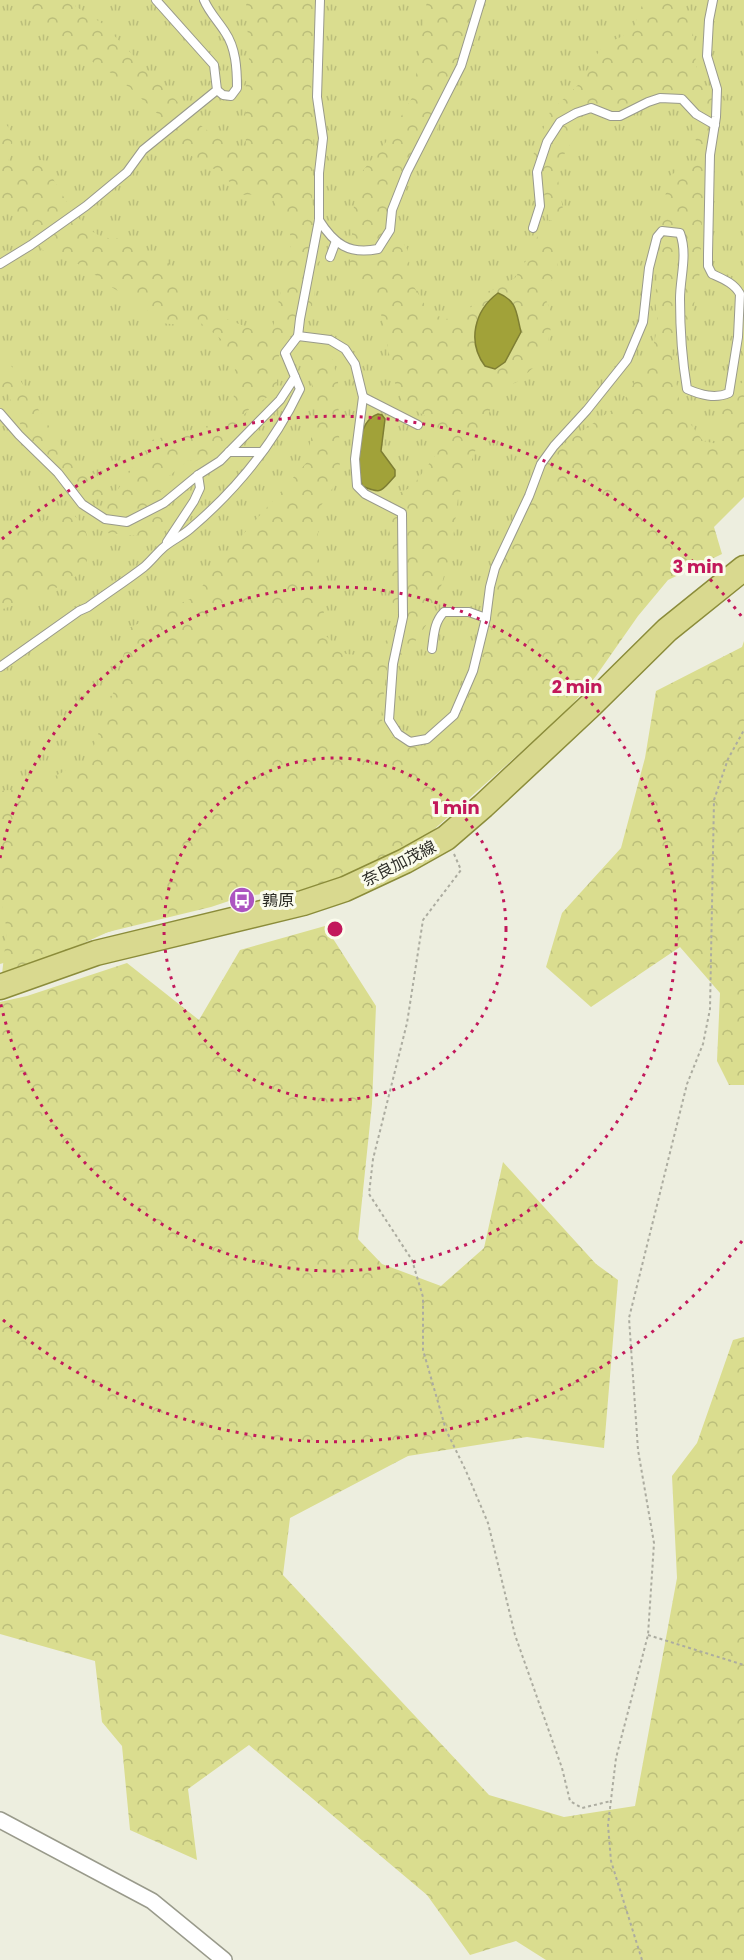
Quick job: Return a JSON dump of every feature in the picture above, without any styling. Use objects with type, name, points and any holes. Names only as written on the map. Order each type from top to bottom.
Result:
[{"type":"main road","name":"奈良加茂線","points":[[0,987],[96,953],[324,896],[374,877],[446,838],[583,713],[667,630],[744,568]]},
{"type":"street","points":[[0,1820],[152,1901],[224,1960]]},
{"type":"lane","points":[[156,0],[213,65],[217,90],[223,95],[231,96],[237,88],[234,52],[227,34],[215,20],[204,0]]},
{"type":"lane","points":[[165,546],[189,530],[253,466],[278,431],[300,389],[285,353],[298,336],[319,220],[319,172],[323,138],[317,97],[320,0]]},
{"type":"lane","points":[[319,220],[336,241],[362,252],[378,249],[390,230],[392,210],[407,172],[461,66],[481,0]]},
{"type":"lane","points":[[298,336],[330,340],[345,349],[355,364],[363,397],[355,459],[357,486],[365,494],[402,513],[403,617],[393,664],[389,720],[398,734],[410,742],[428,740],[454,715],[473,671],[495,568],[529,496],[541,464],[608,385],[631,352],[643,322],[649,268],[657,237],[662,231],[680,233],[683,242],[684,267],[680,296],[681,352],[687,389],[706,396],[722,396],[729,393],[738,337],[740,294],[737,288],[726,280],[712,274],[708,266],[710,155],[715,125],[717,89],[708,56],[709,20],[713,0]]},
{"type":"lane","points":[[0,264],[86,206],[127,172],[143,150],[217,90]]},
{"type":"lane","points":[[532,228],[540,206],[537,172],[547,142],[560,122],[591,108],[611,116],[620,116],[648,102],[660,98],[671,98],[682,99],[696,114],[715,125]]},
{"type":"lane","points":[[330,257],[336,241]]},
{"type":"lane","points":[[0,413],[58,473],[82,504],[105,519],[128,522],[164,503],[198,475],[220,461],[280,400],[295,377]]},
{"type":"lane","points":[[363,397],[418,425]]},
{"type":"lane","points":[[229,452],[261,452]]},
{"type":"lane","points":[[0,667],[146,566],[165,546],[194,501],[200,488],[198,475]]},
{"type":"lane","points":[[432,649],[434,630],[439,617],[444,612],[469,612],[486,618]]},
{"type":"path","points":[[642,1960],[611,1861],[608,1825],[616,1758],[648,1635],[654,1543],[638,1450],[630,1318],[687,1084],[703,1044],[710,1009],[714,800],[728,759],[744,730]]},
{"type":"path","points":[[446,838],[461,870],[423,920],[406,1023],[373,1159],[369,1194],[412,1260],[423,1297],[423,1350],[446,1430],[488,1523],[515,1635],[562,1768],[570,1801],[582,1808],[612,1801]]},
{"type":"path","points":[[648,1635],[744,1665]]},
{"type":"green space","points":[[0,0],[744,0],[744,451],[442,762],[112,931],[0,964]]},
{"type":"green space","points":[[5,0],[66,0],[103,24],[199,124],[246,154],[245,93],[249,60],[246,0],[316,0],[311,91],[314,115],[312,203],[323,244],[310,318],[290,327],[279,355],[276,392],[251,407],[234,426],[229,442],[208,459],[187,461],[168,477],[158,497],[165,526],[151,537],[107,533],[101,507],[112,498],[152,440],[219,423],[233,413],[235,367],[221,339],[198,321],[195,306],[271,337],[292,239],[273,200],[263,194],[242,195],[220,172],[198,161],[176,143],[160,116],[130,88],[107,70],[75,52]]},
{"type":"green space","points":[[427,0],[487,0],[474,46],[444,89],[437,136],[419,137],[402,171],[384,227],[399,237],[407,249],[413,285],[429,312],[445,319],[457,318],[494,289],[515,278],[529,256],[538,235],[554,240],[558,268],[544,295],[553,317],[547,346],[536,365],[519,381],[497,391],[458,498],[452,547],[429,621],[414,643],[387,668],[381,718],[389,735],[404,745],[426,747],[446,739],[473,685],[501,568],[546,465],[560,447],[623,402],[641,371],[654,343],[658,325],[655,299],[664,201],[670,176],[686,164],[703,163],[714,174],[713,193],[702,219],[700,272],[691,321],[671,350],[681,411],[703,441],[718,444],[723,422],[716,405],[744,381],[744,497],[714,527],[722,554],[668,580],[566,712],[421,841],[369,871],[298,894],[272,893],[244,896],[211,907],[108,932],[53,957],[2,974],[7,930],[0,905],[0,791],[31,788],[89,759],[119,677],[129,628],[194,597],[231,548],[307,462],[316,408],[310,376],[297,360],[299,350],[316,349],[331,355],[338,381],[340,477],[318,510],[318,550],[326,636],[346,654],[358,655],[391,638],[396,618],[389,586],[393,551],[386,513],[399,493],[412,487],[442,446],[424,415],[403,404],[395,383],[378,299],[349,278],[354,205],[361,173],[386,142],[413,96]]},
{"type":"green space","points":[[644,0],[697,0],[685,6],[693,34],[698,81],[722,106],[711,152],[698,149],[689,113],[674,92],[662,93],[611,110],[595,103],[556,168],[564,216],[549,221],[544,193],[530,163],[550,112],[578,85],[603,45],[632,32]]},
{"type":"green space","points":[[0,116],[14,135],[8,163],[43,160],[68,204],[85,225],[105,238],[126,238],[139,253],[162,254],[182,282],[177,298],[183,325],[159,323],[143,306],[83,266],[42,250],[26,221],[0,200]]},
{"type":"green space","points":[[0,359],[10,364],[65,452],[78,464],[107,482],[107,494],[96,497],[84,495],[24,433],[8,394],[0,392]]},
{"type":"green space","points":[[72,513],[84,526],[91,548],[83,572],[46,594],[0,610],[0,539],[17,529]]},
{"type":"green space","points":[[744,641],[744,1085],[729,1085],[717,1061],[720,993],[680,947],[591,1007],[546,967],[562,913],[621,848],[645,758],[656,691],[742,647]]},
{"type":"green space","points":[[325,926],[376,1006],[372,1104],[358,1239],[382,1264],[441,1286],[484,1248],[503,1162],[596,1264],[618,1280],[604,1448],[527,1437],[408,1456],[290,1518],[283,1575],[489,1795],[564,1817],[635,1806],[677,1578],[672,1476],[697,1443],[733,1340],[744,1337],[744,1960],[546,1960],[516,1941],[470,1955],[427,1895],[249,1745],[188,1789],[197,1860],[130,1830],[122,1746],[102,1722],[95,1661],[0,1634],[0,1002],[27,996],[127,963],[199,1020],[240,950]]},
{"type":"shaded area","points":[[498,293],[513,304],[521,332],[505,362],[495,369],[485,366],[479,357],[475,337],[483,309]]},
{"type":"shaded area","points":[[378,414],[385,419],[381,451],[395,470],[395,476],[378,491],[362,486],[359,457],[361,435],[370,419]]},
{"type":"place","name":"鶉原","points":[[242,900]]}]
